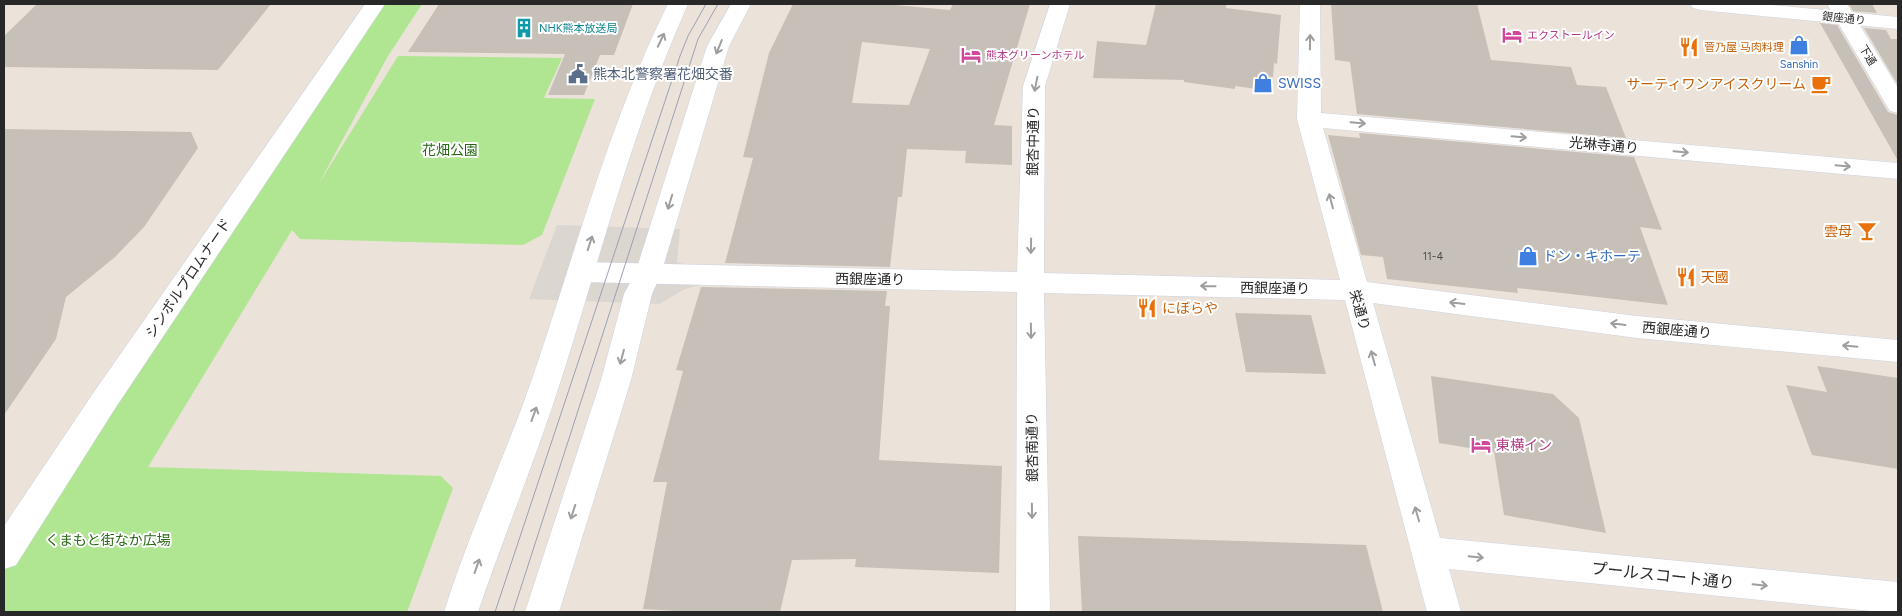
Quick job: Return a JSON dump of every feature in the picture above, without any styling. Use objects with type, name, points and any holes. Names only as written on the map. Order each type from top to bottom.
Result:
[{"type":"street","name":"シンボルプロムナード","points":[[4,554],[104,401],[375,4]]},
{"type":"street","points":[[461,612],[546,379],[627,126],[659,43],[678,4]]},
{"type":"street","points":[[542,612],[616,380],[638,294],[648,274],[718,46],[741,4]]},
{"type":"street","name":"銀杏中通り","points":[[1030,282],[1034,86],[1060,4]]},
{"type":"street","name":"栄通り","points":[[1310,4],[1309,119],[1354,290],[1444,612]]},
{"type":"street","name":"銀座通り","points":[[1700,4],[1841,11],[1898,23]]},
{"type":"street","name":"下通","points":[[1841,11],[1898,106]]},
{"type":"street","name":"光琳寺通り","points":[[1309,119],[1898,171]]},
{"type":"street","name":"西銀座通り","points":[[580,272],[1354,290],[1637,327],[1898,351]]},
{"type":"street","name":"銀杏南通り","points":[[1030,282],[1033,612]]},
{"type":"street","name":"プールスコート通り","points":[[1428,552],[1898,598]]},
{"type":"green space","points":[[375,4],[422,4],[388,56],[318,185],[398,56],[562,58],[544,98],[595,99],[542,235],[523,245],[300,239],[292,230],[148,467],[441,476],[453,488],[407,612],[4,612],[4,569],[216,236]]},
{"type":"shaded area","points":[[557,225],[680,229],[677,262],[689,266],[709,283],[685,289],[659,304],[529,299]]},
{"type":"building","points":[[37,4],[271,4],[218,70],[4,67],[4,36]]},
{"type":"building","name":"NHK熊本放送局","points":[[439,4],[633,4],[614,55],[600,55],[584,95],[548,95],[565,54],[408,52]]},
{"type":"building","points":[[793,4],[884,4],[950,10],[953,4],[1030,4],[994,125],[1012,126],[1012,165],[965,163],[966,151],[907,149],[902,197],[898,197],[890,267],[725,263],[753,158],[743,157],[769,53]],"holes":[[[862,42],[930,49],[909,105],[852,103]]]},
{"type":"building","points":[[1156,4],[1226,4],[1226,8],[1281,15],[1277,64],[1274,63],[1272,91],[1235,86],[1235,89],[1184,82],[1184,80],[1093,78],[1097,41],[1146,45]]},
{"type":"building","points":[[1331,4],[1477,4],[1491,60],[1571,67],[1577,85],[1606,87],[1626,138],[1357,114],[1350,62],[1335,60]]},
{"type":"building","points":[[1849,4],[1872,4],[1877,13],[1853,11]]},
{"type":"building","points":[[1820,23],[1837,25],[1888,112],[1898,115],[1898,161]]},
{"type":"building","points":[[1864,28],[1886,30],[1891,39],[1898,39],[1898,85]]},
{"type":"building","points":[[4,129],[191,132],[198,148],[144,227],[115,257],[66,297],[56,339],[4,415]]},
{"type":"building","points":[[1359,133],[1634,157],[1662,230],[1640,227],[1668,305],[1517,288],[1518,293],[1387,279],[1383,257],[1361,255],[1328,135],[1360,138]]},
{"type":"building","points":[[701,287],[887,291],[885,306],[890,306],[879,460],[1002,466],[999,573],[855,567],[856,559],[792,560],[780,612],[693,612],[643,609],[667,482],[653,482],[683,371],[676,370]]},
{"type":"building","points":[[1235,313],[1311,315],[1326,374],[1246,372]]},
{"type":"building","points":[[1817,366],[1898,378],[1898,469],[1812,455],[1786,385],[1827,392]]},
{"type":"building","points":[[1431,376],[1553,394],[1579,418],[1606,533],[1504,515],[1494,452],[1439,443]]},
{"type":"building","points":[[1078,536],[1366,545],[1383,612],[1082,612]]},
{"type":"tram line","points":[[495,612],[680,56],[688,36],[706,4]]},
{"type":"tram line","points":[[513,612],[698,39],[718,4]]},
{"type":"place","name":"NHK熊本放送局","points":[[524,28]]},
{"type":"place","name":"エクストールイン","points":[[1512,35]]},
{"type":"place","name":"Sanshin","points":[[1799,45]]},
{"type":"place","name":"菅乃屋 马肉料理","points":[[1689,47]]},
{"type":"place","name":"熊本グリーンホテル","points":[[971,55]]},
{"type":"place","name":"熊本北警察署花畑交番","points":[[578,74]]},
{"type":"place","name":"SWISS","points":[[1263,83]]},
{"type":"place","name":"サーティワンアイスクリーム","points":[[1821,84]]},
{"type":"place","name":"雲母","points":[[1867,231]]},
{"type":"place","name":"ドン・キホーテ","points":[[1528,256]]},
{"type":"place","name":"天國","points":[[1686,277]]},
{"type":"place","name":"にぼらや","points":[[1147,308]]},
{"type":"place","name":"東横イン","points":[[1481,445]]},
{"type":"park label","name":"花畑公園","points":[[450,150]]},
{"type":"park label","name":"くまもと街なか広場","points":[[108,540]]}]
